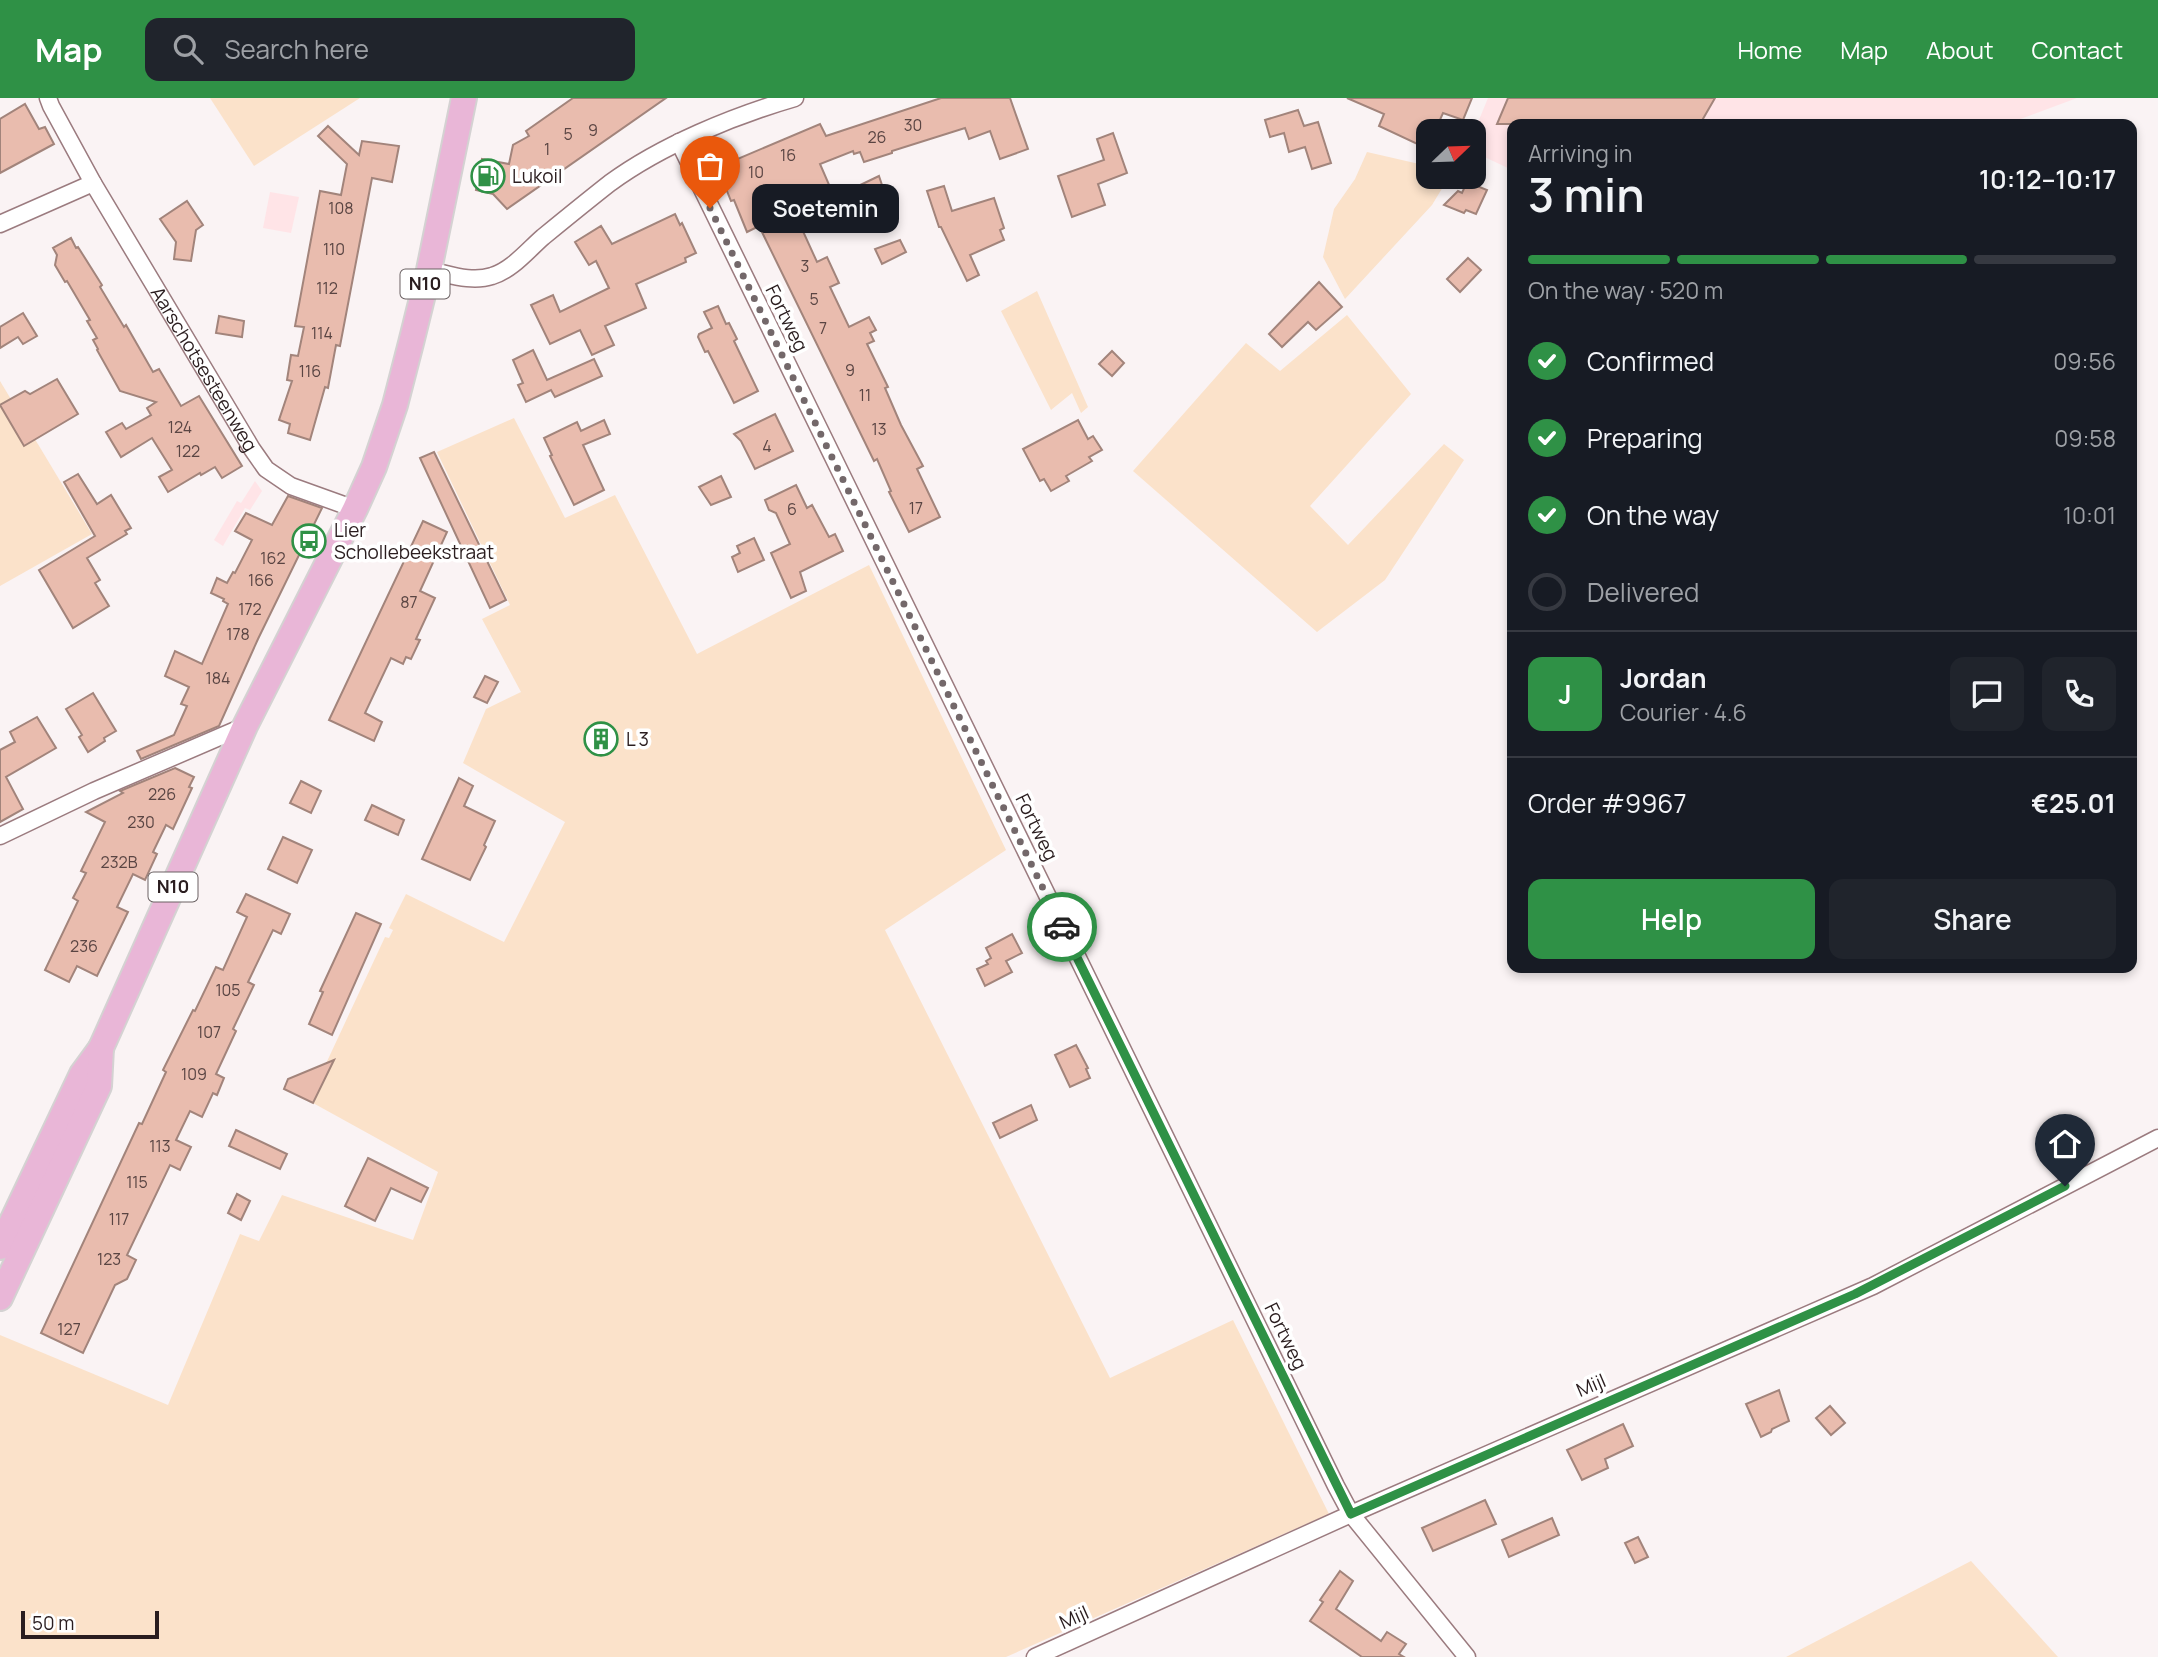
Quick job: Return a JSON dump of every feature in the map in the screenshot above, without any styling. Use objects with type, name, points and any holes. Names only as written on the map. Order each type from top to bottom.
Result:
[{"type":"main road","name":"N10","points":[[0,1247],[82,1074],[102,1048],[245,726],[374,467],[395,405],[429,270],[464,98]]},
{"type":"main road","name":"N10","points":[[0,1298],[99,1086],[102,1048]]},
{"type":"street","name":"Aarschotsesteenweg","points":[[48,98],[93,183],[266,469],[291,486],[355,509]]},
{"type":"street","points":[[429,270],[460,278],[491,277],[506,270],[578,208],[647,158],[765,107],[795,98]]},
{"type":"street","name":"Fortweg","points":[[679,142],[1351,1514],[1468,1657]]},
{"type":"street","points":[[0,224],[93,183]]},
{"type":"street","points":[[0,836],[94,791],[245,726]]},
{"type":"street","name":"Mijl","points":[[1035,1657],[1351,1514],[1861,1291],[2158,1138]]},
{"type":"shaded area","points":[[210,98],[360,98],[254,166]]},
{"type":"shaded area","points":[[1488,98],[2077,98],[2020,119],[1507,119],[1507,168],[1486,158],[1486,119],[1479,119]]},
{"type":"shaded area","points":[[1367,152],[1416,163],[1416,189],[1442,189],[1432,205],[1345,299],[1323,257],[1334,209],[1355,179]]},
{"type":"shaded area","points":[[270,192],[299,197],[291,233],[263,228]]},
{"type":"shaded area","points":[[1037,291],[1088,407],[1081,413],[1072,393],[1051,410],[1001,311]]},
{"type":"shaded area","points":[[1347,315],[1411,394],[1310,506],[1348,545],[1444,444],[1464,460],[1385,580],[1317,632],[1133,471],[1246,343],[1280,371]]},
{"type":"shaded area","points":[[0,381],[92,534],[0,586]]},
{"type":"shaded area","points":[[514,418],[565,518],[615,495],[697,654],[869,565],[1006,850],[885,930],[1110,1378],[1233,1320],[1329,1514],[1006,1657],[0,1657],[0,1335],[168,1405],[240,1234],[259,1241],[282,1195],[413,1240],[438,1172],[313,1103],[320,1088],[316,1085],[385,937],[389,938],[393,930],[389,928],[406,894],[504,942],[565,822],[463,763],[486,709],[521,692],[482,619],[510,605],[437,452]]},
{"type":"shaded area","points":[[255,481],[262,491],[250,510],[245,508],[223,546],[214,540],[237,501],[241,503]]},
{"type":"shaded area","points":[[1971,1561],[2058,1657],[1786,1657]]},
{"type":"building","points":[[573,98],[666,98],[507,209],[493,194],[476,190],[482,159],[509,164],[513,145],[529,136],[526,131]]},
{"type":"building","points":[[941,98],[1010,98],[1028,149],[1000,159],[990,131],[969,139],[965,128],[864,162],[860,152],[854,154],[853,151],[820,164],[830,187],[791,205],[817,262],[827,257],[839,283],[830,287],[849,327],[869,317],[876,330],[870,333],[874,341],[867,344],[888,387],[885,388],[901,425],[923,466],[917,469],[940,517],[909,532],[889,492],[891,491],[877,459],[874,461],[759,226],[747,232],[734,200],[731,201],[723,181],[727,179],[721,166],[820,124],[826,136]]},
{"type":"building","points":[[1347,98],[1472,98],[1463,119],[1443,113],[1440,119],[1416,119],[1416,143],[1379,126],[1384,114]]},
{"type":"building","points":[[1508,98],[1715,98],[1703,119],[1507,119],[1507,124],[1497,124]]},
{"type":"building","points":[[25,104],[39,129],[45,127],[54,144],[0,173],[0,119]]},
{"type":"building","points":[[1298,110],[1304,126],[1318,122],[1331,163],[1312,169],[1305,147],[1289,152],[1284,133],[1270,137],[1265,120]]},
{"type":"building","points":[[328,126],[359,155],[362,141],[399,146],[392,182],[372,178],[340,346],[336,345],[328,388],[325,387],[310,440],[288,433],[290,424],[279,420],[292,381],[287,380],[291,355],[298,356],[304,327],[295,326],[320,191],[341,195],[347,164],[318,136]]},
{"type":"building","points":[[1113,133],[1127,173],[1098,184],[1105,205],[1072,217],[1058,176],[1104,160],[1097,139]]},
{"type":"building","points":[[879,176],[890,209],[851,220],[847,211],[837,216],[829,200]]},
{"type":"building","points":[[944,186],[952,211],[994,198],[1004,228],[1000,230],[1004,240],[970,255],[979,275],[967,281],[939,227],[927,191]]},
{"type":"building","points":[[1464,189],[1487,190],[1476,214],[1466,210],[1464,213],[1444,205],[1458,191],[1462,193]]},
{"type":"building","points":[[187,201],[203,225],[196,230],[191,261],[174,259],[176,242],[160,219]]},
{"type":"building","points":[[675,214],[696,253],[685,258],[686,262],[636,284],[646,308],[605,326],[614,345],[592,355],[580,330],[550,344],[531,305],[553,295],[560,312],[609,288],[596,261],[589,265],[575,242],[601,226],[612,244]]},
{"type":"building","points":[[71,238],[153,372],[159,369],[181,406],[199,396],[242,466],[222,478],[215,467],[168,492],[159,477],[172,470],[152,438],[121,457],[106,432],[122,423],[126,429],[151,415],[147,408],[156,402],[120,391],[97,350],[93,340],[97,338],[87,321],[90,320],[55,265],[57,255],[53,248]]},
{"type":"building","points":[[900,240],[906,252],[882,264],[875,249]]},
{"type":"building","points":[[1468,258],[1481,270],[1460,292],[1447,279]]},
{"type":"building","points":[[1319,282],[1342,307],[1316,330],[1308,322],[1282,347],[1269,334]]},
{"type":"building","points":[[718,306],[737,339],[734,341],[758,391],[734,403],[698,337],[712,328],[704,312]]},
{"type":"building","points":[[23,313],[37,336],[23,344],[18,337],[0,348],[0,327]]},
{"type":"building","points":[[219,316],[244,321],[242,337],[216,333]]},
{"type":"building","points":[[533,350],[547,380],[594,359],[602,376],[555,397],[551,390],[526,402],[518,385],[523,383],[513,360]]},
{"type":"building","points":[[1112,351],[1124,363],[1112,376],[1099,364]]},
{"type":"building","points":[[57,379],[78,414],[24,446],[0,405],[25,391],[30,394]]},
{"type":"building","points":[[775,414],[793,451],[755,469],[741,441],[734,434]]},
{"type":"building","points":[[604,420],[610,434],[583,445],[604,490],[574,505],[544,438],[577,422],[581,431]]},
{"type":"building","points":[[1078,420],[1088,439],[1093,436],[1102,450],[1089,457],[1092,461],[1066,476],[1069,481],[1051,491],[1044,479],[1040,481],[1023,449]]},
{"type":"building","points":[[434,452],[506,600],[490,608],[420,458]]},
{"type":"building","points":[[78,474],[97,504],[111,495],[131,528],[125,531],[127,534],[87,558],[100,580],[95,583],[109,606],[73,628],[39,570],[95,536],[64,482]]},
{"type":"building","points":[[721,476],[731,497],[711,505],[699,487]]},
{"type":"building","points":[[796,485],[807,508],[812,505],[829,537],[835,534],[843,551],[800,572],[806,591],[791,598],[771,553],[790,544],[776,513],[769,510],[765,500]]},
{"type":"building","points":[[288,496],[322,508],[219,726],[141,759],[137,751],[174,735],[187,706],[181,704],[189,687],[165,676],[175,651],[202,664],[228,604],[211,593],[217,578],[227,583],[252,540],[235,531],[246,513],[272,525]]},
{"type":"building","points":[[423,521],[447,532],[420,591],[435,598],[416,639],[420,640],[411,659],[406,657],[403,664],[391,658],[365,713],[382,722],[374,741],[329,720]]},
{"type":"building","points":[[754,538],[764,560],[738,572],[732,557],[740,553],[737,546]]},
{"type":"building","points":[[485,676],[498,682],[487,703],[474,697]]},
{"type":"building","points":[[93,693],[116,731],[88,752],[79,737],[82,735],[66,709]]},
{"type":"building","points":[[37,717],[56,748],[6,777],[23,809],[0,822],[0,750],[15,742],[10,732]]},
{"type":"building","name":"L 3","points":[[604,725],[610,733],[612,743],[600,752],[591,748],[592,734]]},
{"type":"building","points":[[175,768],[194,777],[189,787],[192,788],[173,829],[166,825],[153,852],[157,854],[145,880],[133,874],[117,907],[128,912],[97,976],[77,966],[69,982],[45,970],[78,901],[73,898],[86,873],[81,871],[105,822],[86,812],[123,793],[120,791]]},
{"type":"building","points":[[459,778],[473,786],[464,806],[495,821],[470,880],[422,859]]},
{"type":"building","points":[[301,781],[321,791],[311,813],[290,803]]},
{"type":"building","points":[[372,805],[404,820],[398,835],[365,820]]},
{"type":"building","points":[[283,837],[312,850],[297,883],[268,869]]},
{"type":"building","points":[[246,894],[290,914],[281,934],[273,930],[248,982],[254,985],[216,1074],[224,1078],[217,1095],[213,1093],[202,1117],[190,1111],[176,1140],[191,1147],[180,1170],[170,1165],[127,1255],[136,1260],[127,1279],[115,1285],[83,1353],[41,1333],[139,1123],[142,1124],[166,1072],[163,1070],[193,1010],[195,1011],[216,967],[223,970],[247,917],[237,912]]},
{"type":"building","points":[[356,913],[381,924],[332,1035],[309,1024],[323,992],[320,991]]},
{"type":"building","points":[[1012,934],[1022,953],[1006,961],[1012,972],[985,986],[977,969],[988,964],[986,961],[991,958],[986,948]]},
{"type":"building","points":[[1076,1045],[1090,1078],[1070,1087],[1055,1055]]},
{"type":"building","points":[[334,1060],[313,1103],[284,1089],[288,1079]]},
{"type":"building","points":[[1031,1105],[1037,1120],[1000,1138],[993,1123]]},
{"type":"building","points":[[236,1130],[287,1154],[280,1169],[229,1146]]},
{"type":"building","points":[[368,1158],[428,1188],[421,1202],[391,1188],[375,1221],[345,1206]]},
{"type":"building","points":[[237,1194],[250,1201],[241,1220],[228,1213]]},
{"type":"building","points":[[1779,1390],[1789,1421],[1761,1437],[1746,1404]]},
{"type":"building","points":[[1830,1406],[1845,1423],[1831,1435],[1816,1418]]},
{"type":"building","points":[[1623,1424],[1633,1446],[1605,1459],[1608,1468],[1582,1480],[1567,1450]]},
{"type":"building","points":[[1485,1500],[1496,1524],[1433,1551],[1422,1528]]},
{"type":"building","points":[[1552,1518],[1559,1535],[1509,1557],[1502,1540]]},
{"type":"building","points":[[1638,1537],[1648,1557],[1635,1563],[1625,1543]]},
{"type":"building","points":[[1340,1571],[1353,1581],[1336,1609],[1381,1641],[1387,1632],[1406,1644],[1399,1654],[1404,1657],[1362,1657],[1310,1621],[1323,1602],[1320,1600]]},
{"type":"way so far","points":[[710,208],[1062,927]]},
{"type":"place","name":"Lukoil","points":[[488,176]]},
{"type":"place","name":"Soetemin","points":[[710,208]]},
{"type":"place","name":"Lier Schollebeekstraat","points":[[309,541]]},
{"type":"place","name":"L 3","points":[[601,739]]},
{"type":"route","points":[[1062,927],[1351,1514],[1873,1286],[2065,1186]]}]
